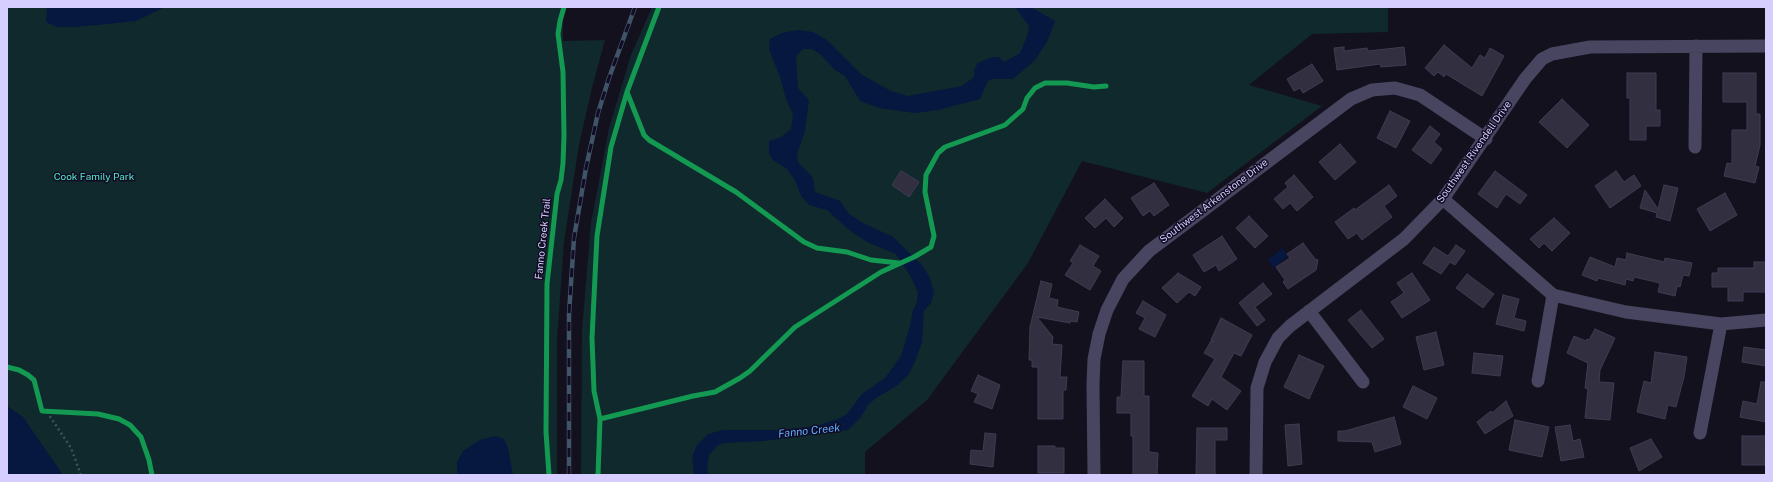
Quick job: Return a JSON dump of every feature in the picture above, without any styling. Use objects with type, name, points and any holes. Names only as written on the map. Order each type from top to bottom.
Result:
[{"type":"street","name":"Southwest Rivendell Drive","points":[[1256,475],[1256,401],[1260,377],[1271,349],[1278,338],[1309,311],[1404,239],[1443,199],[1486,139],[1530,72],[1542,59],[1552,54],[1590,46],[1766,46]]},
{"type":"street","points":[[1695,147],[1696,46]]},
{"type":"street","name":"Southwest Arkenstone Drive","points":[[1094,475],[1093,385],[1094,359],[1099,334],[1107,310],[1123,280],[1149,251],[1351,99],[1372,90],[1395,88],[1420,95],[1486,139]]},
{"type":"street","points":[[1443,199],[1553,295],[1626,312],[1721,324],[1766,320]]},
{"type":"street","points":[[1538,381],[1553,295]]},
{"type":"street","points":[[1309,311],[1363,382]]},
{"type":"street","points":[[1700,433],[1721,324]]},
{"type":"path","points":[[47,412],[71,448],[81,475]]},
{"type":"green space","name":"Cook Family Park","points":[[7,7],[563,7],[563,41],[605,40],[579,145],[564,242],[557,340],[557,475],[7,475],[22,417],[7,406]]},
{"type":"green space","points":[[652,7],[1388,7],[1388,32],[1312,34],[1249,85],[1322,106],[1207,193],[1082,161],[1028,263],[927,400],[865,452],[865,475],[581,475],[582,330],[591,223],[609,128],[631,55]]},
{"type":"water","points":[[47,7],[165,7],[136,21],[77,27],[57,27],[46,22]]},
{"type":"water","name":"Fanno Creek","points":[[1015,7],[1031,7],[1055,21],[1048,40],[1035,60],[1013,79],[992,79],[988,81],[980,99],[938,110],[915,113],[879,108],[860,101],[845,76],[835,70],[820,54],[812,49],[803,49],[796,56],[798,88],[809,100],[805,131],[797,154],[798,162],[813,178],[815,192],[840,201],[849,214],[865,224],[893,237],[922,265],[929,276],[934,293],[931,303],[924,311],[922,342],[909,374],[898,385],[876,398],[868,405],[861,417],[848,430],[764,441],[724,443],[717,446],[709,455],[707,469],[709,475],[694,475],[692,457],[697,445],[708,434],[723,430],[781,430],[816,426],[838,419],[847,414],[862,394],[885,378],[901,356],[913,310],[917,302],[918,292],[911,277],[896,254],[867,242],[849,230],[827,210],[809,205],[801,196],[795,180],[787,169],[773,160],[769,154],[769,141],[781,137],[791,129],[793,114],[786,99],[780,77],[769,49],[770,39],[782,33],[797,30],[813,32],[827,40],[862,75],[891,91],[908,96],[962,86],[974,77],[974,70],[978,63],[992,57],[999,57],[1004,62],[1020,53],[1027,37],[1029,26]]},
{"type":"water","points":[[1282,248],[1288,256],[1274,268],[1268,260]]},
{"type":"water","points":[[7,406],[23,417],[63,475],[7,475]]},
{"type":"water","points":[[495,436],[504,439],[508,448],[513,475],[457,475],[457,462],[463,451],[480,440]]},
{"type":"building","points":[[1444,45],[1472,68],[1480,55],[1485,58],[1490,48],[1504,56],[1482,96],[1446,74],[1444,77],[1438,72],[1434,76],[1425,68]]},
{"type":"building","points":[[1344,47],[1344,51],[1367,48],[1368,51],[1404,47],[1406,65],[1381,67],[1380,64],[1337,70],[1334,48]]},
{"type":"building","points":[[1312,64],[1323,81],[1303,93],[1300,88],[1294,91],[1287,79]]},
{"type":"building","points":[[1627,73],[1656,73],[1656,110],[1660,110],[1660,126],[1646,126],[1646,140],[1630,140],[1630,98],[1627,98]]},
{"type":"building","points":[[1723,73],[1756,73],[1756,114],[1760,114],[1760,145],[1755,166],[1759,167],[1755,183],[1724,176],[1727,163],[1732,164],[1732,130],[1747,130],[1747,102],[1723,102]]},
{"type":"building","points":[[1562,99],[1589,125],[1567,148],[1539,122]]},
{"type":"building","points":[[1390,111],[1410,121],[1396,148],[1377,138]]},
{"type":"building","points":[[1430,126],[1440,134],[1434,142],[1442,149],[1431,164],[1412,150]]},
{"type":"building","points":[[1340,144],[1356,162],[1335,180],[1319,162]]},
{"type":"building","points":[[901,171],[919,182],[909,197],[892,185]]},
{"type":"building","points":[[1495,171],[1527,195],[1520,204],[1506,194],[1497,208],[1478,194]]},
{"type":"building","points":[[1616,171],[1624,182],[1634,175],[1641,186],[1610,208],[1595,186]]},
{"type":"building","points":[[1294,175],[1313,197],[1297,211],[1290,203],[1283,209],[1274,199],[1288,187],[1285,183]]},
{"type":"building","points":[[1154,183],[1169,205],[1154,216],[1150,211],[1143,216],[1131,198]]},
{"type":"building","points":[[1389,185],[1397,196],[1384,206],[1392,217],[1362,240],[1357,233],[1348,239],[1335,222],[1354,208],[1355,210]]},
{"type":"building","points":[[1664,185],[1678,188],[1670,221],[1656,217],[1657,213],[1640,208],[1645,190],[1658,209]]},
{"type":"building","points":[[1725,193],[1737,215],[1710,231],[1697,209]]},
{"type":"building","points":[[1105,199],[1123,218],[1114,227],[1106,218],[1095,228],[1085,218]]},
{"type":"building","points":[[1249,216],[1268,236],[1255,248],[1236,228]]},
{"type":"building","points":[[1554,218],[1570,233],[1552,251],[1544,243],[1539,248],[1530,239]]},
{"type":"building","points":[[1222,236],[1237,259],[1219,271],[1216,265],[1204,272],[1193,255]]},
{"type":"building","points":[[1303,243],[1315,259],[1318,260],[1316,270],[1288,289],[1283,282],[1285,280],[1276,267],[1290,258],[1287,254]]},
{"type":"building","points":[[1080,245],[1099,256],[1093,266],[1101,271],[1090,290],[1065,275],[1073,263],[1070,261]]},
{"type":"building","points":[[1456,245],[1465,251],[1455,265],[1450,262],[1441,274],[1423,263],[1434,247],[1448,256]]},
{"type":"building","points":[[1627,253],[1664,262],[1665,258],[1692,263],[1689,276],[1683,275],[1680,287],[1677,286],[1675,296],[1658,292],[1660,283],[1634,277],[1633,281],[1626,279],[1625,285],[1598,278],[1597,281],[1582,275],[1590,257],[1615,267],[1617,258],[1626,260]]},
{"type":"building","points":[[1754,262],[1766,262],[1766,292],[1743,292],[1743,301],[1728,301],[1728,287],[1712,287],[1712,273],[1718,273],[1718,268],[1754,268]]},
{"type":"building","points":[[1178,273],[1201,287],[1195,296],[1189,292],[1177,303],[1162,288]]},
{"type":"building","points":[[1412,273],[1430,300],[1402,318],[1391,302],[1404,293],[1397,283]]},
{"type":"building","points":[[1467,274],[1494,294],[1483,308],[1456,288]]},
{"type":"building","points":[[1041,281],[1052,284],[1049,298],[1058,300],[1057,307],[1079,312],[1077,322],[1071,321],[1070,323],[1037,317],[1053,337],[1052,344],[1062,345],[1060,377],[1067,377],[1066,390],[1063,390],[1063,419],[1038,419],[1038,367],[1032,367],[1032,360],[1029,360],[1030,327]]},
{"type":"building","points":[[1263,283],[1272,294],[1255,307],[1265,320],[1257,326],[1239,303]]},
{"type":"building","points":[[1503,295],[1519,299],[1514,318],[1526,321],[1524,331],[1496,324]]},
{"type":"building","points":[[1143,301],[1166,315],[1155,337],[1139,329],[1145,318],[1136,313]]},
{"type":"building","points":[[1361,310],[1384,339],[1372,348],[1348,320]]},
{"type":"building","points":[[1221,318],[1252,335],[1241,356],[1234,353],[1221,377],[1241,391],[1227,410],[1212,399],[1208,406],[1192,396],[1215,359],[1204,353],[1211,341],[1214,342],[1211,340]]},
{"type":"building","points":[[1595,329],[1615,338],[1600,370],[1599,382],[1614,383],[1610,420],[1585,418],[1588,389],[1585,388],[1588,363],[1567,353],[1574,336],[1586,341],[1587,339],[1589,340]]},
{"type":"building","points":[[1436,332],[1444,365],[1424,370],[1416,337]]},
{"type":"building","points":[[1744,347],[1766,350],[1766,366],[1742,362]]},
{"type":"building","points":[[1655,352],[1687,357],[1684,377],[1676,407],[1668,405],[1665,419],[1637,412],[1644,381],[1651,383]]},
{"type":"building","points":[[1474,353],[1503,356],[1500,376],[1472,373]]},
{"type":"building","points":[[1299,355],[1324,366],[1309,399],[1284,387]]},
{"type":"building","points":[[1123,361],[1144,361],[1144,396],[1149,396],[1149,452],[1158,453],[1157,475],[1133,475],[1133,436],[1131,436],[1131,413],[1117,413],[1117,397],[1121,397]]},
{"type":"building","points":[[978,375],[1000,385],[992,409],[974,402],[978,394],[971,391]]},
{"type":"building","points":[[1761,382],[1766,382],[1766,422],[1740,417],[1743,401],[1757,404]]},
{"type":"building","points":[[1413,386],[1437,398],[1427,419],[1403,407]]},
{"type":"building","points":[[1506,401],[1513,416],[1485,434],[1477,422],[1491,411],[1492,413]]},
{"type":"building","points":[[1394,417],[1401,444],[1375,452],[1372,442],[1338,441],[1338,431],[1345,431]]},
{"type":"building","points":[[1515,420],[1549,427],[1542,457],[1509,450]]},
{"type":"building","points":[[1299,424],[1302,464],[1288,466],[1285,425]]},
{"type":"building","points":[[1570,425],[1573,441],[1580,439],[1584,457],[1561,461],[1555,427]]},
{"type":"building","points":[[1197,428],[1227,428],[1227,440],[1215,440],[1215,475],[1196,475]]},
{"type":"building","points":[[985,433],[996,434],[993,467],[970,464],[971,450],[983,451]]},
{"type":"building","points":[[1742,436],[1766,436],[1765,465],[1742,465]]},
{"type":"building","points":[[1651,439],[1662,457],[1639,471],[1630,448]]},
{"type":"building","points":[[1038,446],[1055,446],[1055,448],[1064,448],[1064,473],[1038,473]]},
{"type":"railway","points":[[569,475],[569,314],[574,238],[586,168],[598,113],[635,7]]},
{"type":"cycle path","name":"Fanno Creek Trail","points":[[549,475],[546,432],[547,284],[557,194],[561,180],[563,163],[563,72],[558,34],[564,7]]},
{"type":"cycle path","points":[[598,475],[600,419],[594,391],[592,338],[597,236],[611,147],[627,92],[659,7]]},
{"type":"cycle path","points":[[600,419],[715,392],[740,378],[750,371],[795,327],[881,272],[914,257],[931,247],[934,236],[925,192],[926,175],[938,153],[945,147],[1005,125],[1023,109],[1027,98],[1035,88],[1045,83],[1067,83],[1094,87],[1106,86]]},
{"type":"cycle path","points":[[627,92],[644,135],[649,140],[736,192],[804,242],[817,248],[847,252],[871,260],[899,263]]},
{"type":"cycle path","points":[[7,367],[19,370],[34,380],[42,411],[98,414],[119,419],[130,425],[141,437],[149,460],[152,475]]}]
